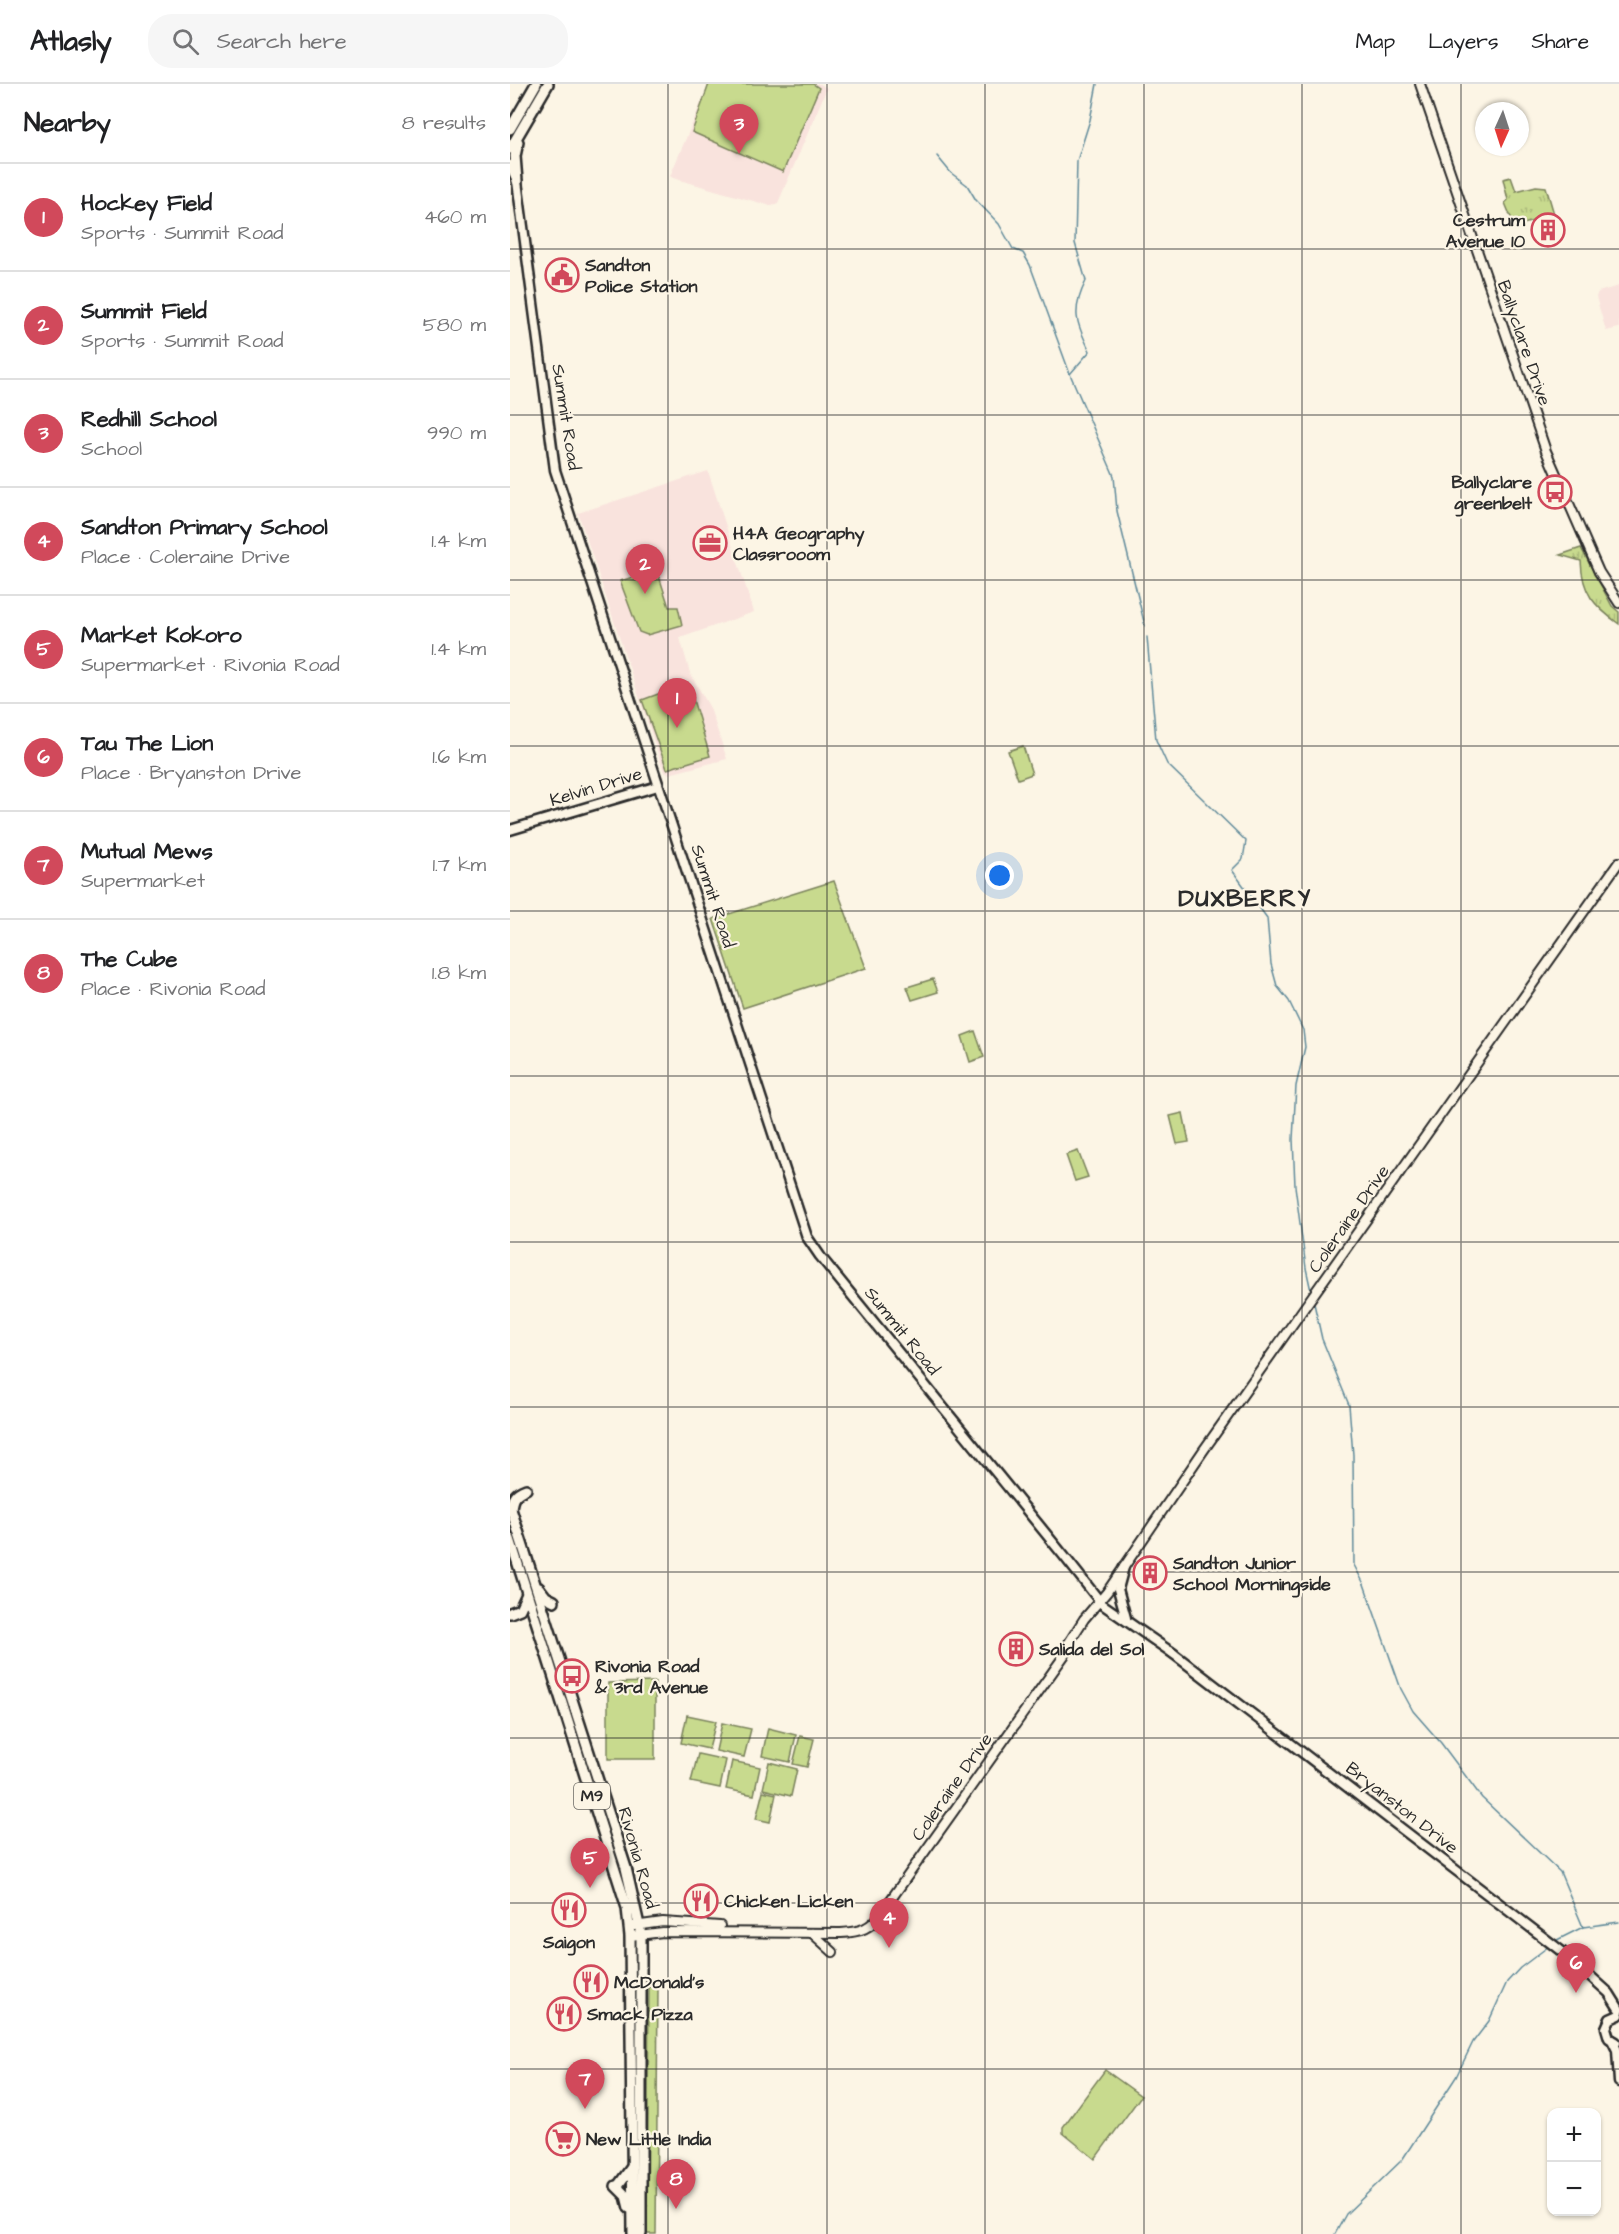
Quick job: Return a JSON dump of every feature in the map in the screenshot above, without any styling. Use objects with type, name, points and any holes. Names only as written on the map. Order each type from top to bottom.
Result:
[{"type":"main road","points":[[510,129],[536,84]]},
{"type":"main road","points":[[510,149],[548,84]]},
{"type":"main road","points":[[515,180],[515,152],[522,125]]},
{"type":"main road","name":"Summit Road","points":[[510,165],[515,180],[553,462],[807,1237],[916,1376],[1102,1599]]},
{"type":"main road","name":"Kelvin Drive","points":[[510,830],[658,786]]},
{"type":"main road","points":[[511,1508],[516,1494],[526,1489]]},
{"type":"main road","name":"Rivonia Road","points":[[511,1508],[626,1868],[640,1929],[641,2234]]},
{"type":"main road","name":"Rivonia Road","points":[[510,1539],[622,1890],[630,1932],[633,2166],[631,2234]]},
{"type":"main road","points":[[525,1556],[531,1563],[541,1593],[554,1601]]},
{"type":"main road","points":[[1124,1567],[1118,1591],[1126,1618]]},
{"type":"main road","points":[[510,1613],[522,1607],[527,1594]]},
{"type":"main road","name":"Bryanston Drive","points":[[1102,1599],[1174,1654]]},
{"type":"main road","name":"Bryanston Drive","points":[[1102,1599],[1569,1957],[1607,1991],[1619,2009]]},
{"type":"main road","points":[[1607,1991],[1611,2008],[1606,2031],[1615,2041],[1619,2082]]},
{"type":"main road","points":[[1607,2023],[1619,2015]]},
{"type":"main road","points":[[631,2234],[628,2200],[617,2186],[633,2166]]},
{"type":"street","name":"Ballyclare Drive","points":[[1420,84],[1546,451],[1599,572],[1619,603]]},
{"type":"street","name":"Coleraine Drive","points":[[862,1930],[877,1920],[1062,1657],[1173,1493],[1619,862]]},
{"type":"street","points":[[630,1932],[663,1922],[736,1928],[862,1930]]},
{"type":"street","points":[[640,1929],[812,1933],[862,1930]]},
{"type":"street","points":[[812,1933],[833,1952]]},
{"type":"shaded area","points":[[709,84],[820,84],[827,88],[778,203],[771,206],[670,176]]},
{"type":"shaded area","points":[[1619,286],[1619,328],[1606,331],[1596,297],[1598,292]]},
{"type":"shaded area","points":[[708,471],[754,612],[680,638],[690,673],[710,708],[727,759],[669,774],[664,772],[578,513]]},
{"type":"green space","points":[[709,84],[813,84],[819,88],[783,172],[692,132]]},
{"type":"green space","points":[[1511,177],[1516,191],[1536,186],[1546,187],[1554,214],[1515,227],[1505,203],[1508,200],[1503,179]]},
{"type":"green space","points":[[1581,548],[1612,606],[1619,612],[1619,624],[1591,598],[1584,582],[1581,561],[1560,555]]},
{"type":"green space","points":[[657,570],[669,607],[678,607],[682,625],[647,635],[639,632],[620,581]]},
{"type":"green space","points":[[688,683],[710,756],[667,769],[642,700]]},
{"type":"green space","points":[[1023,746],[1032,774],[1018,779],[1008,751]]},
{"type":"green space","points":[[834,881],[866,968],[743,1008],[713,919]]},
{"type":"green space","points":[[933,979],[938,992],[912,1000],[907,987]]},
{"type":"green space","points":[[975,1031],[984,1057],[970,1062],[962,1036]]},
{"type":"green space","points":[[1183,1113],[1189,1142],[1177,1144],[1170,1116]]},
{"type":"green space","points":[[1078,1151],[1088,1177],[1075,1181],[1066,1155]]},
{"type":"green space","points":[[655,1682],[655,1759],[608,1759],[608,1683]]},
{"type":"green space","points":[[687,1715],[716,1721],[709,1749],[681,1743]]},
{"type":"green space","points":[[722,1723],[751,1729],[744,1757],[716,1751]]},
{"type":"green space","points":[[768,1728],[796,1735],[790,1762],[762,1756]]},
{"type":"green space","points":[[800,1736],[814,1739],[807,1767],[793,1764]]},
{"type":"green space","points":[[698,1754],[726,1760],[720,1788],[691,1782]]},
{"type":"green space","points":[[732,1761],[760,1767],[754,1795],[726,1789]]},
{"type":"green space","points":[[769,1762],[797,1769],[791,1796],[763,1789]]},
{"type":"green space","points":[[763,1791],[776,1794],[770,1822],[756,1819]]},
{"type":"green space","points":[[649,1987],[658,1987],[656,2234],[647,2234]]},
{"type":"green space","points":[[1105,2070],[1141,2096],[1095,2159],[1063,2133],[1063,2127]]},
{"type":"waterway","points":[[1097,84],[1090,120],[1077,161],[1075,243],[1086,281],[1078,301],[1077,317],[1090,351],[1070,374],[1114,476],[1117,511],[1145,626]]},
{"type":"waterway","points":[[937,156],[951,173],[967,185],[976,200],[999,224],[1013,249],[1023,253],[1030,265],[1070,374]]},
{"type":"waterway","points":[[1147,637],[1156,740],[1167,764],[1246,841],[1243,859],[1232,870],[1267,918],[1271,964],[1277,986],[1289,1001],[1303,1030],[1305,1047],[1296,1086],[1293,1139],[1295,1186],[1311,1291]]},
{"type":"waterway","points":[[1313,1299],[1322,1339],[1349,1405],[1353,1455],[1354,1565],[1364,1584],[1401,1689],[1413,1711],[1441,1743],[1482,1798],[1560,1872],[1583,1927]]},
{"type":"waterway","points":[[1555,1941],[1583,1927],[1619,1922]]},
{"type":"waterway","points":[[1335,2234],[1346,2214],[1402,2160],[1456,2077],[1473,2042],[1489,2021],[1507,1982],[1520,1968],[1549,1946]]},
{"type":"place","name":"Redhill School","points":[[739,154]]},
{"type":"place","name":"Cestrum Avenue 10","points":[[1548,230]]},
{"type":"place","name":"Sandton Police Station","points":[[562,275]]},
{"type":"place","name":"Ballyclare greenbelt","points":[[1555,492]]},
{"type":"place","name":"H4A Geography Classrooom","points":[[710,543]]},
{"type":"place","name":"Summit Field","points":[[645,594]]},
{"type":"place","name":"Hockey Field","points":[[677,728]]},
{"type":"place","name":"Sandton Junior School Morningside","points":[[1150,1573]]},
{"type":"place","name":"Salida del Sol","points":[[1016,1649]]},
{"type":"place","name":"Rivonia Road & 3rd Avenue","points":[[572,1676]]},
{"type":"place","name":"Market Kokoro","points":[[590,1888]]},
{"type":"place","name":"Chicken Licken","points":[[701,1901]]},
{"type":"place","name":"Saigon","points":[[569,1910]]},
{"type":"place","name":"Sandton Primary School","points":[[889,1948]]},
{"type":"place","name":"McDonald's","points":[[591,1982]]},
{"type":"place","name":"Tau The Lion","points":[[1576,1993]]},
{"type":"place","name":"Smack Pizza","points":[[564,2014]]},
{"type":"place","name":"Mutual Mews","points":[[585,2109]]},
{"type":"place","name":"New Little India","points":[[563,2139]]},
{"type":"place","name":"The Cube","points":[[676,2209]]},
{"type":"district","name":"DUXBERRY","points":[[1245,899]]}]
